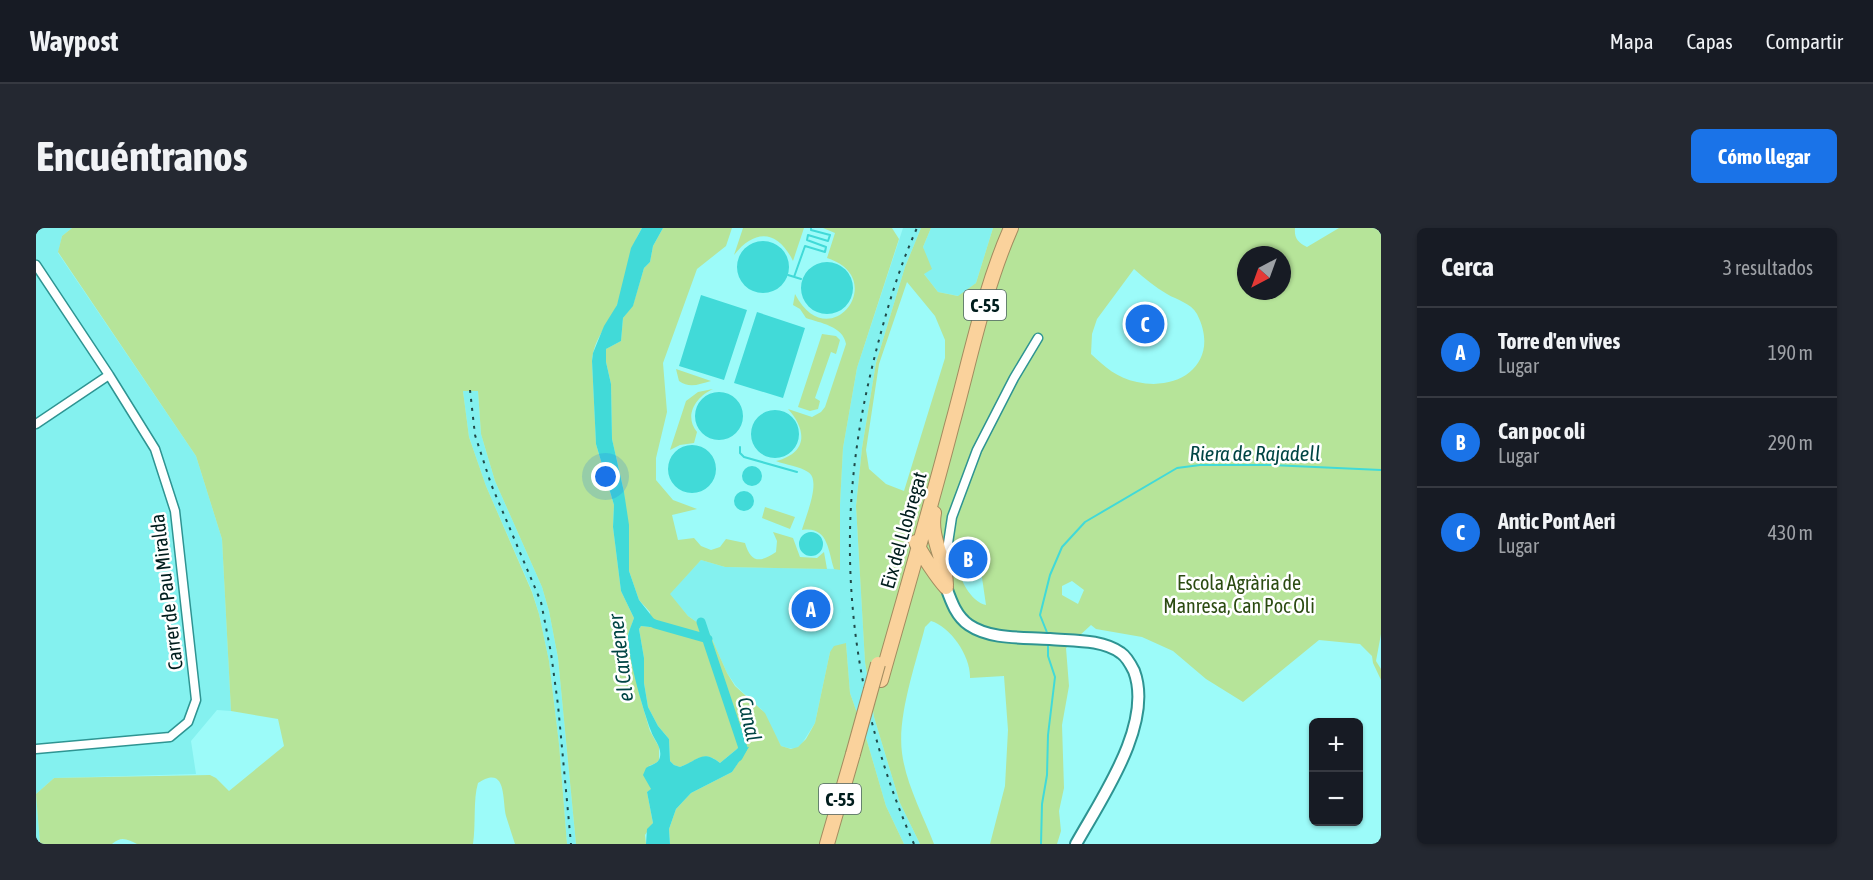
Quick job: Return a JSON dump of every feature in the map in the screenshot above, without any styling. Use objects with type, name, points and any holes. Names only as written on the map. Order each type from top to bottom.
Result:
[{"type":"highway","name":"Eix del Llobregat","points":[[928,499],[956,382],[988,272],[1004,228]]},
{"type":"highway","name":"Eix del Llobregat","points":[[827,844],[881,680],[928,499],[997,265],[1011,228]]},
{"type":"highway","points":[[928,499],[915,541],[942,584]]},
{"type":"highway","points":[[928,499],[935,509],[934,535],[941,557],[942,584]]},
{"type":"highway","points":[[906,578],[912,552],[918,548],[923,546],[941,557]]},
{"type":"highway","points":[[906,578],[919,573],[942,584]]},
{"type":"highway","name":"Eix del Llobregat","points":[[833,844],[879,664],[906,578]]},
{"type":"street","name":"Carrer de Pau Miralda","points":[[36,265],[155,449],[174,511],[196,700],[188,723],[170,737],[36,749]]},
{"type":"street","points":[[941,557],[946,550],[952,517],[977,450],[1014,378],[1038,338]]},
{"type":"street","points":[[36,424],[109,375]]},
{"type":"street","points":[[942,584],[957,613],[968,624],[984,632],[1090,642],[1122,653],[1131,665],[1136,676],[1138,698],[1133,732],[1127,750],[1076,844]]},
{"type":"shaded area","points":[[36,228],[72,228],[62,236],[58,253],[196,456],[222,539],[231,711],[217,710],[191,741],[196,774],[54,778],[36,794]]},
{"type":"shaded area","points":[[642,228],[663,228],[653,246],[650,262],[644,268],[633,306],[623,318],[621,341],[606,349],[606,362],[611,384],[612,439],[629,525],[629,571],[639,600],[654,619],[650,627],[641,626],[639,629],[648,707],[658,726],[669,739],[670,761],[674,765],[680,767],[704,756],[720,763],[737,749],[749,747],[732,772],[691,793],[676,809],[669,829],[670,844],[646,844],[647,829],[653,823],[647,792],[651,789],[643,775],[646,768],[658,761],[660,753],[644,710],[630,657],[628,636],[634,618],[621,591],[613,527],[614,505],[596,444],[592,361],[604,326],[617,305],[631,248]]},
{"type":"shaded area","points":[[903,228],[921,228],[905,267],[876,363],[862,448],[856,506],[865,662],[874,717],[900,803],[920,844],[904,844],[886,806],[850,693],[846,643],[830,652],[815,723],[801,745],[795,749],[788,748],[781,746],[762,710],[736,686],[727,673],[708,630],[688,616],[669,594],[701,560],[725,567],[840,569],[843,448],[857,368]]},
{"type":"shaded area","points":[[931,228],[993,228],[976,283],[959,296],[938,292],[924,274],[926,258],[923,247]]},
{"type":"shaded area","points":[[763,241],[777,245],[785,253],[789,267],[785,281],[777,289],[763,293],[749,289],[741,281],[737,267],[741,253],[749,245]]},
{"type":"shaded area","points":[[822,262],[832,262],[846,269],[853,288],[846,307],[832,314],[822,314],[812,310],[805,303],[801,293],[801,283],[805,273],[812,266]]},
{"type":"shaded area","points":[[701,295],[747,310],[724,380],[679,366]]},
{"type":"shaded area","points":[[757,312],[805,328],[783,398],[734,383]]},
{"type":"shaded area","points":[[463,391],[478,391],[481,434],[495,481],[542,587],[549,611],[558,658],[576,844],[567,844],[559,744],[549,661],[539,614],[532,591],[486,486],[469,437]]},
{"type":"shaded area","points":[[719,392],[736,399],[743,416],[736,433],[719,440],[702,433],[695,416],[702,399]]},
{"type":"shaded area","points":[[775,410],[792,417],[799,434],[792,451],[775,458],[758,451],[751,434],[758,417]]},
{"type":"shaded area","points":[[692,445],[709,452],[716,469],[709,486],[692,493],[675,486],[668,469],[675,452]]},
{"type":"shaded area","points":[[752,466],[759,469],[762,476],[759,483],[752,486],[745,483],[742,476],[745,469]]},
{"type":"shaded area","points":[[744,491],[751,494],[754,501],[751,508],[744,511],[737,508],[734,501],[737,494]]},
{"type":"shaded area","points":[[811,532],[816,533],[822,539],[822,549],[816,555],[811,556],[806,555],[800,549],[799,544],[800,539],[806,533]]},
{"type":"shaded area","points":[[36,794],[40,844],[36,844]]},
{"type":"green space","points":[[72,228],[642,228],[633,247],[617,305],[598,338],[592,361],[596,444],[614,505],[613,527],[621,591],[634,618],[628,635],[632,662],[650,731],[659,747],[659,760],[649,766],[651,790],[647,792],[653,823],[645,835],[646,844],[576,844],[558,658],[549,611],[542,587],[495,481],[481,434],[478,391],[463,391],[469,437],[486,486],[532,592],[539,614],[549,661],[559,744],[567,844],[515,844],[506,816],[499,781],[487,778],[478,783],[473,844],[137,844],[124,839],[112,844],[40,844],[36,794],[54,778],[210,775],[229,791],[284,746],[278,719],[231,711],[222,539],[196,456],[58,252],[62,236]]},
{"type":"green space","points":[[663,228],[732,228],[726,246],[697,269],[663,363],[667,412],[656,458],[656,480],[673,500],[697,509],[672,515],[678,540],[694,538],[701,546],[711,550],[720,547],[726,539],[745,543],[753,558],[761,559],[776,552],[777,541],[773,532],[793,538],[800,557],[817,558],[824,552],[827,569],[725,567],[701,560],[670,594],[688,616],[708,630],[735,686],[765,713],[781,746],[791,749],[798,747],[806,739],[815,723],[830,652],[834,646],[846,643],[850,693],[886,806],[904,844],[670,844],[669,829],[676,809],[691,793],[732,772],[748,747],[737,749],[720,763],[705,757],[680,767],[674,765],[670,761],[669,739],[658,726],[648,707],[644,683],[644,658],[639,629],[641,626],[650,627],[650,612],[639,600],[629,571],[624,492],[612,439],[611,384],[606,362],[606,349],[621,341],[623,318],[633,305],[644,268],[650,262],[653,246]]},
{"type":"green space","points":[[743,228],[804,228],[793,261],[780,243],[766,236],[750,240],[734,255]]},
{"type":"green space","points":[[823,228],[892,228],[899,239],[857,368],[843,448],[840,570],[834,569],[826,541],[822,536],[811,530],[802,530],[813,491],[812,476],[801,468],[776,461],[794,452],[801,440],[799,425],[788,409],[812,417],[821,412],[825,407],[846,344],[836,329],[806,318],[800,309],[793,305],[795,294],[809,312],[823,319],[837,316],[848,308],[854,295],[854,281],[845,268],[827,258],[835,233]]},
{"type":"green space","name":"Escola Agrària de Manresa, Can Poc Oli","points":[[921,228],[931,228],[923,247],[932,269],[924,274],[938,292],[958,296],[976,283],[993,228],[1295,228],[1297,240],[1307,247],[1339,228],[1381,228],[1381,634],[1376,661],[1381,669],[1381,680],[1372,656],[1360,644],[1319,640],[1243,702],[1206,679],[1173,651],[1142,637],[1096,629],[1091,625],[1066,648],[1069,686],[1062,725],[1064,788],[1059,811],[1061,831],[1057,844],[990,844],[1005,786],[1008,730],[1004,676],[970,678],[967,661],[958,644],[946,629],[931,621],[925,627],[912,673],[901,738],[907,776],[934,844],[920,844],[900,803],[874,717],[865,662],[856,506],[862,448],[876,363],[905,267]],"holes":[[[1134,269],[1167,294],[1188,304],[1197,314],[1203,331],[1204,346],[1200,359],[1193,369],[1169,382],[1153,384],[1123,378],[1106,368],[1091,354],[1092,334],[1097,319]],[[907,282],[935,316],[945,340],[945,358],[904,491],[886,484],[869,469],[866,450],[879,364]],[[965,540],[974,544],[979,557],[986,605],[975,599],[966,588],[960,575],[958,561]],[[1072,581],[1084,590],[1078,604],[1062,595],[1062,586]]]},
{"type":"green space","points":[[822,334],[836,336],[840,340],[836,354],[831,352],[815,398],[820,401],[818,409],[810,411],[798,407]]},
{"type":"green space","points":[[676,369],[711,381],[687,385],[679,381]]},
{"type":"green space","points":[[713,389],[702,396],[694,407],[691,419],[697,432],[694,443],[680,445],[670,450],[686,401],[698,392]]},
{"type":"green space","points":[[765,507],[795,517],[790,529],[762,518]]},
{"type":"waterway","points":[[794,277],[805,246],[825,252],[826,247],[807,240],[808,235],[828,241],[830,235],[811,230],[811,228]]},
{"type":"waterway","points":[[788,275],[801,279]]},
{"type":"waterway","points":[[740,447],[740,453],[744,457],[797,472]]},
{"type":"waterway","name":"Riera de Rajadell","points":[[1048,635],[1040,615],[1050,575],[1062,547],[1085,522],[1177,468],[1200,465],[1271,465],[1381,470]]},
{"type":"waterway","name":"Canal","points":[[644,619],[708,639]]},
{"type":"waterway","name":"Canal","points":[[701,622],[743,748],[738,757]]},
{"type":"waterway","name":"Riera de Rajadell","points":[[1041,844],[1042,804],[1047,775],[1048,735],[1055,677],[1048,656],[1048,643]]},
{"type":"railway","points":[[914,844],[880,753],[868,705],[859,657],[850,559],[855,461],[865,398],[892,295],[917,228]]},
{"type":"railway","points":[[470,390],[475,435],[491,484],[541,602],[558,705],[571,844]]},
{"type":"place","name":"Antic Pont Aeri","points":[[1145,324]]},
{"type":"place","name":"Can poc oli","points":[[968,559]]},
{"type":"place","name":"Torre d'en vives","points":[[811,609]]},
{"type":"water label","name":"el Cardener","points":[[620,658]]}]
